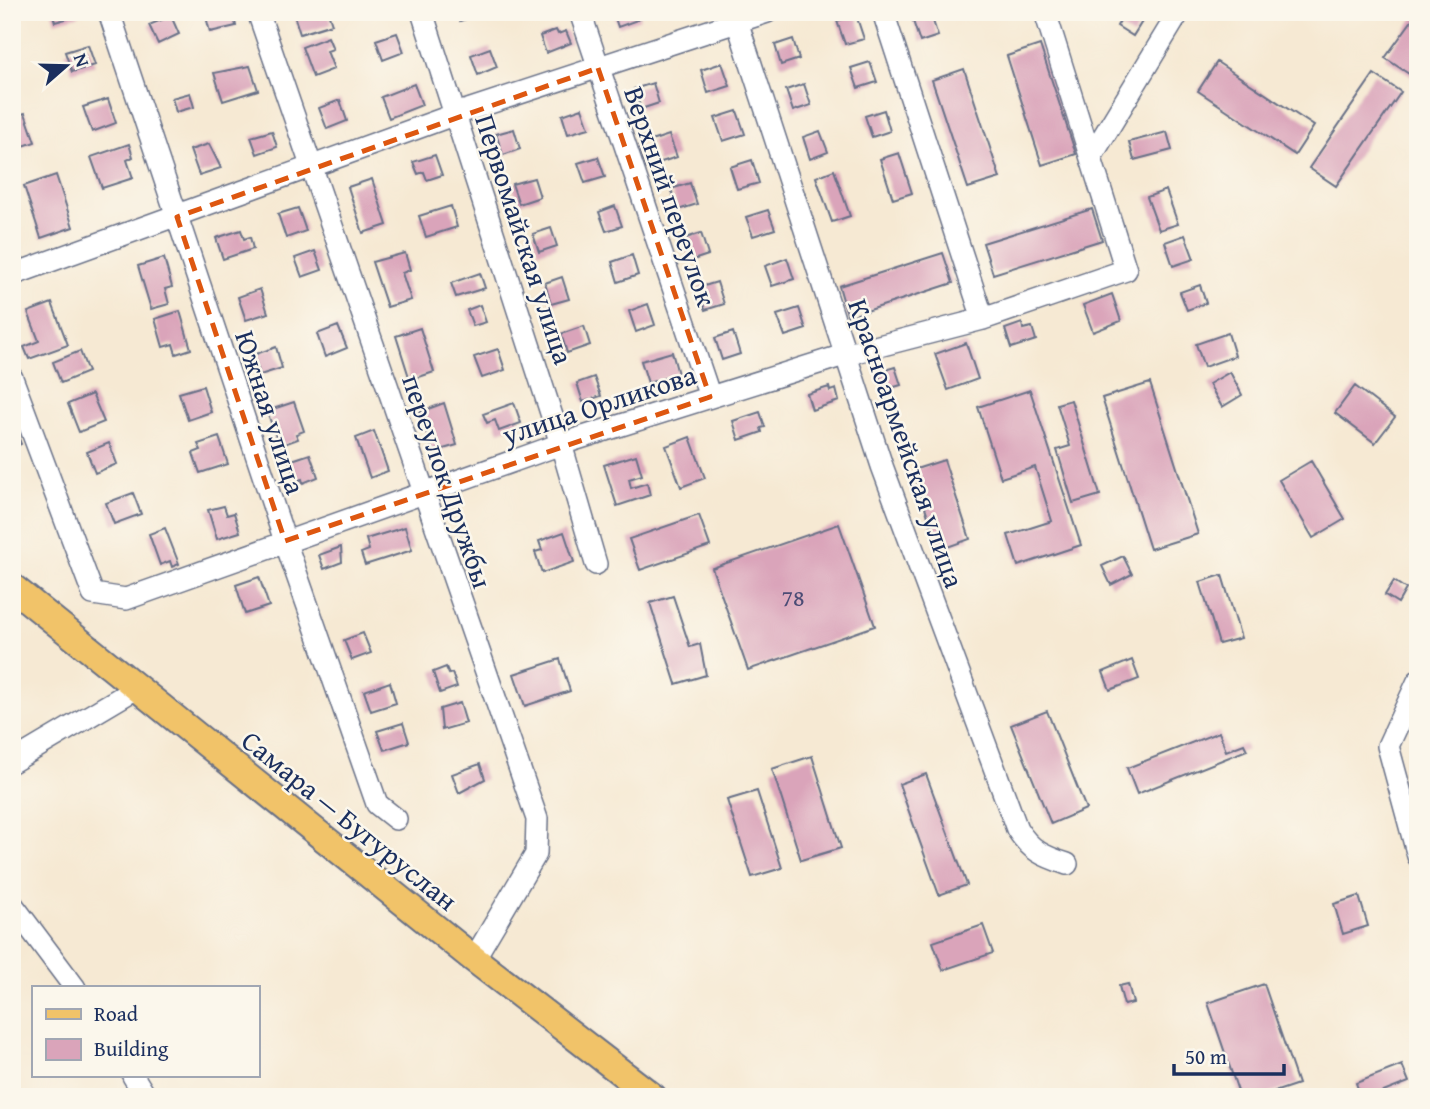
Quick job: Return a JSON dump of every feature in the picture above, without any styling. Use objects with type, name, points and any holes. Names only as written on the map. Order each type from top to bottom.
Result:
[{"type":"main road","name":"Самара — Бугуруслан","points":[[12,587],[135,689],[474,959],[653,1097]]},
{"type":"street","name":"Южная улица","points":[[109,12],[285,541],[377,804],[396,819]]},
{"type":"street","name":"переулок Дружбы","points":[[258,12],[537,819],[536,854],[474,959]]},
{"type":"street","name":"Первомайская улица","points":[[422,12],[561,444],[596,564]]},
{"type":"street","name":"Верхний переулок","points":[[580,12],[710,397]]},
{"type":"street","points":[[12,275],[456,114],[598,68],[736,17],[767,12]]},
{"type":"street","points":[[883,12],[983,319]]},
{"type":"street","points":[[1045,12],[1091,156]]},
{"type":"street","points":[[1091,156],[1179,12]]},
{"type":"street","name":"Красноармейская улица","points":[[736,17],[844,355],[1017,829],[1029,847],[1040,855],[1067,864]]},
{"type":"street","name":"улица Орликова","points":[[12,378],[93,594],[126,599],[561,444],[844,355],[983,319],[1126,270],[1091,156]]},
{"type":"street","points":[[1418,681],[1388,746],[1418,856]]},
{"type":"street","points":[[12,762],[135,689]]},
{"type":"street","points":[[12,904],[74,986]]},
{"type":"street","points":[[134,1078],[146,1097]]},
{"type":"highlighted area","points":[[598,68],[710,397],[285,541],[177,217]]},
{"type":"building","points":[[52,12],[80,12],[80,15],[55,22]]},
{"type":"building","points":[[233,12],[236,26],[210,32],[205,13]]},
{"type":"building","points":[[293,12],[328,12],[332,24],[300,34]]},
{"type":"building","points":[[457,12],[484,12],[484,13],[460,21]]},
{"type":"building","points":[[613,12],[637,12],[640,19],[618,27]]},
{"type":"building","points":[[910,12],[930,12],[938,36],[920,42]]},
{"type":"building","points":[[1125,12],[1148,12],[1133,36],[1117,26]]},
{"type":"building","points":[[1418,12],[1418,68],[1412,76],[1385,58]]},
{"type":"building","points":[[856,15],[864,39],[845,44],[837,21]]},
{"type":"building","points":[[171,16],[179,34],[158,44],[149,25]]},
{"type":"building","points":[[556,30],[558,34],[566,31],[571,43],[546,53],[540,36]]},
{"type":"building","points":[[397,33],[404,52],[383,60],[376,40]]},
{"type":"building","points":[[328,37],[333,49],[327,51],[334,69],[313,77],[302,47]]},
{"type":"building","points":[[793,39],[799,59],[781,65],[775,45]]},
{"type":"building","points":[[88,45],[95,65],[72,72],[65,52]]},
{"type":"building","points":[[1040,45],[1076,154],[1042,165],[1007,56]]},
{"type":"building","points":[[490,48],[497,67],[478,75],[471,55]]},
{"type":"building","points":[[870,62],[877,82],[858,88],[851,68]]},
{"type":"building","points":[[1217,62],[1314,126],[1295,155],[1198,91]]},
{"type":"building","points":[[722,63],[730,86],[708,93],[701,70]]},
{"type":"building","points":[[250,66],[258,90],[223,101],[214,73]]},
{"type":"building","points":[[964,69],[1000,178],[968,188],[932,80]]},
{"type":"building","points":[[1374,74],[1401,92],[1336,186],[1309,168]]},
{"type":"building","points":[[653,83],[659,103],[641,109],[634,89]]},
{"type":"building","points":[[414,84],[422,105],[389,118],[381,97]]},
{"type":"building","points":[[804,84],[811,105],[793,111],[786,90]]},
{"type":"building","points":[[190,93],[194,107],[176,112],[172,98]]},
{"type":"building","points":[[108,99],[116,123],[92,132],[83,107]]},
{"type":"building","points":[[340,100],[347,121],[327,129],[319,108]]},
{"type":"building","points":[[582,108],[589,128],[568,134],[562,115]]},
{"type":"building","points":[[884,110],[890,131],[872,137],[865,116]]},
{"type":"building","points":[[737,111],[745,134],[723,141],[715,118]]},
{"type":"building","points":[[25,113],[35,142],[12,150],[12,117]]},
{"type":"building","points":[[514,129],[520,149],[503,155],[496,134]]},
{"type":"building","points":[[272,131],[277,147],[257,154],[251,137]]},
{"type":"building","points":[[820,131],[828,152],[810,159],[803,137]]},
{"type":"building","points":[[1167,132],[1172,150],[1134,160],[1129,142]]},
{"type":"building","points":[[669,135],[677,157],[658,163],[651,141]]},
{"type":"building","points":[[129,144],[133,157],[127,160],[133,178],[102,188],[91,157]]},
{"type":"building","points":[[209,144],[221,168],[199,175],[190,150]]},
{"type":"building","points":[[899,153],[912,193],[893,199],[880,159]]},
{"type":"building","points":[[435,155],[442,175],[427,180],[424,172],[418,174],[413,162]]},
{"type":"building","points":[[598,157],[605,177],[585,183],[578,163]]},
{"type":"building","points":[[752,160],[759,183],[737,189],[730,167]]},
{"type":"building","points":[[834,170],[850,216],[832,222],[816,177]]},
{"type":"building","points":[[56,175],[73,227],[41,238],[24,186]]},
{"type":"building","points":[[534,178],[540,197],[519,204],[512,184]]},
{"type":"building","points":[[372,179],[387,225],[363,233],[348,187]]},
{"type":"building","points":[[690,183],[697,204],[678,210],[671,189]]},
{"type":"building","points":[[1166,190],[1178,224],[1159,230],[1147,197]]},
{"type":"building","points":[[451,206],[457,227],[426,237],[419,216]]},
{"type":"building","points":[[615,206],[622,226],[606,231],[599,212]]},
{"type":"building","points":[[298,208],[306,231],[286,238],[278,214]]},
{"type":"building","points":[[1092,209],[1102,240],[993,274],[983,243]]},
{"type":"building","points":[[768,210],[775,229],[753,236],[746,217]]},
{"type":"building","points":[[551,228],[557,246],[539,252],[533,234]]},
{"type":"building","points":[[241,230],[244,239],[250,237],[253,249],[223,259],[216,238]]},
{"type":"building","points":[[701,233],[708,255],[690,261],[683,239]]},
{"type":"building","points":[[1185,235],[1194,259],[1173,266],[1165,242]]},
{"type":"building","points":[[315,251],[322,270],[302,277],[295,258]]},
{"type":"building","points":[[405,253],[410,270],[402,273],[411,300],[387,307],[372,262]]},
{"type":"building","points":[[943,253],[953,283],[848,317],[839,286]]},
{"type":"building","points":[[632,255],[638,275],[618,282],[612,262]]},
{"type":"building","points":[[164,258],[172,287],[165,289],[169,304],[151,309],[138,266]]},
{"type":"building","points":[[787,258],[794,279],[772,286],[765,266]]},
{"type":"building","points":[[480,273],[485,288],[456,297],[451,283]]},
{"type":"building","points":[[562,277],[569,299],[551,304],[545,283]]},
{"type":"building","points":[[717,282],[724,304],[705,310],[698,288]]},
{"type":"building","points":[[1200,285],[1206,303],[1187,310],[1180,292]]},
{"type":"building","points":[[260,289],[268,313],[246,320],[238,297]]},
{"type":"building","points":[[1112,294],[1121,321],[1093,332],[1083,305]]},
{"type":"building","points":[[52,303],[68,345],[29,359],[24,347],[39,341],[28,312]]},
{"type":"building","points":[[648,304],[655,325],[636,332],[629,311]]},
{"type":"building","points":[[480,305],[486,322],[473,326],[467,310]]},
{"type":"building","points":[[799,308],[806,329],[785,336],[777,315]]},
{"type":"building","points":[[180,311],[191,349],[176,354],[173,344],[163,347],[155,319]]},
{"type":"building","points":[[1022,323],[1023,329],[1032,327],[1036,340],[1011,348],[1005,329]]},
{"type":"building","points":[[338,326],[347,348],[325,357],[317,334]]},
{"type":"building","points":[[584,326],[590,345],[567,353],[561,334]]},
{"type":"building","points":[[420,328],[434,372],[410,380],[396,336]]},
{"type":"building","points":[[733,332],[740,354],[722,360],[715,338]]},
{"type":"building","points":[[1228,333],[1235,356],[1204,367],[1196,344]]},
{"type":"building","points":[[966,343],[978,379],[948,390],[935,354]]},
{"type":"building","points":[[276,347],[282,368],[260,375],[253,355]]},
{"type":"building","points":[[498,349],[505,370],[482,378],[474,357]]},
{"type":"building","points":[[80,351],[88,372],[61,383],[53,362]]},
{"type":"building","points":[[672,352],[678,374],[648,383],[641,361]]},
{"type":"building","points":[[895,367],[901,385],[884,390],[878,372]]},
{"type":"building","points":[[1230,372],[1242,395],[1222,407],[1209,384]]},
{"type":"building","points":[[594,377],[601,396],[583,402],[577,383]]},
{"type":"building","points":[[1150,383],[1198,534],[1150,549],[1102,398]]},
{"type":"building","points":[[203,386],[211,412],[188,420],[179,393]]},
{"type":"building","points":[[1355,386],[1395,417],[1375,443],[1335,413]]},
{"type":"building","points":[[829,387],[830,391],[836,389],[839,401],[812,410],[807,394]]},
{"type":"building","points":[[1030,390],[1081,545],[1018,566],[1008,535],[1052,521],[1035,467],[1001,478],[978,407]]},
{"type":"building","points":[[92,394],[104,422],[79,432],[68,404]]},
{"type":"building","points":[[1071,400],[1100,495],[1073,503],[1057,450],[1070,446],[1057,404]]},
{"type":"building","points":[[294,402],[304,431],[296,434],[298,439],[279,446],[267,411]]},
{"type":"building","points":[[444,403],[457,445],[433,452],[420,412]]},
{"type":"building","points":[[514,403],[521,423],[499,431],[495,420],[487,423],[483,414]]},
{"type":"building","points":[[760,412],[765,427],[761,428],[762,432],[739,440],[733,421]]},
{"type":"building","points":[[16,431],[21,444],[12,448],[12,432]]},
{"type":"building","points":[[374,431],[388,471],[370,478],[356,438]]},
{"type":"building","points":[[219,437],[228,464],[200,473],[193,453],[201,450],[198,444]]},
{"type":"building","points":[[690,437],[705,478],[681,487],[666,446]]},
{"type":"building","points":[[109,443],[117,464],[95,473],[87,452]]},
{"type":"building","points":[[310,454],[318,477],[303,483],[302,479],[295,481],[289,461]]},
{"type":"building","points":[[636,455],[642,475],[629,479],[631,488],[647,483],[650,495],[617,506],[604,465]]},
{"type":"building","points":[[944,460],[970,539],[939,550],[913,470]]},
{"type":"building","points":[[1311,461],[1345,519],[1313,538],[1279,480]]},
{"type":"building","points":[[133,493],[141,514],[114,524],[106,503]]},
{"type":"building","points":[[224,506],[227,515],[234,513],[240,532],[217,539],[208,510]]},
{"type":"building","points":[[699,515],[710,546],[640,570],[629,539]]},
{"type":"building","points":[[839,524],[875,626],[748,670],[712,568]]},
{"type":"building","points":[[405,527],[412,550],[365,565],[361,553],[369,550],[366,539]]},
{"type":"building","points":[[165,528],[179,564],[172,567],[170,561],[160,565],[149,534]]},
{"type":"building","points":[[564,532],[574,562],[542,573],[535,552],[542,550],[539,541]]},
{"type":"building","points":[[341,547],[342,562],[324,569],[319,555]]},
{"type":"building","points":[[1123,556],[1132,574],[1111,585],[1102,566]]},
{"type":"building","points":[[1222,575],[1241,638],[1219,644],[1200,582]]},
{"type":"building","points":[[259,577],[269,606],[245,614],[236,585]]},
{"type":"building","points":[[1394,581],[1406,589],[1398,603],[1385,595]]},
{"type":"building","points":[[673,596],[690,647],[700,644],[706,675],[676,684],[650,603]]},
{"type":"building","points":[[363,633],[371,653],[352,660],[344,640]]},
{"type":"building","points":[[560,659],[570,691],[525,706],[514,674]]},
{"type":"building","points":[[1132,660],[1139,679],[1110,690],[1103,672]]},
{"type":"building","points":[[446,667],[449,674],[452,673],[457,687],[440,693],[433,672]]},
{"type":"building","points":[[390,682],[396,703],[371,711],[364,691]]},
{"type":"building","points":[[460,703],[466,723],[442,730],[440,709]]},
{"type":"building","points":[[1047,711],[1086,809],[1051,824],[1011,725]]},
{"type":"building","points":[[403,723],[409,742],[384,750],[377,731]]},
{"type":"building","points":[[1219,732],[1226,751],[1244,744],[1247,750],[1137,794],[1127,768]]},
{"type":"building","points":[[812,756],[841,848],[801,860],[772,769]]},
{"type":"building","points":[[480,764],[485,779],[459,793],[452,774]]},
{"type":"building","points":[[926,774],[967,885],[939,895],[899,784]]},
{"type":"building","points":[[757,791],[782,868],[752,877],[727,800]]},
{"type":"building","points":[[1359,896],[1368,926],[1343,934],[1334,904]]},
{"type":"building","points":[[983,925],[993,953],[943,970],[933,942]]},
{"type":"building","points":[[1128,984],[1133,1003],[1124,1005],[1119,986]]},
{"type":"building","points":[[1264,984],[1298,1084],[1259,1097],[1240,1097],[1208,1003]]},
{"type":"building","points":[[1402,1065],[1409,1082],[1378,1094],[1379,1097],[1361,1097],[1356,1083]]}]
